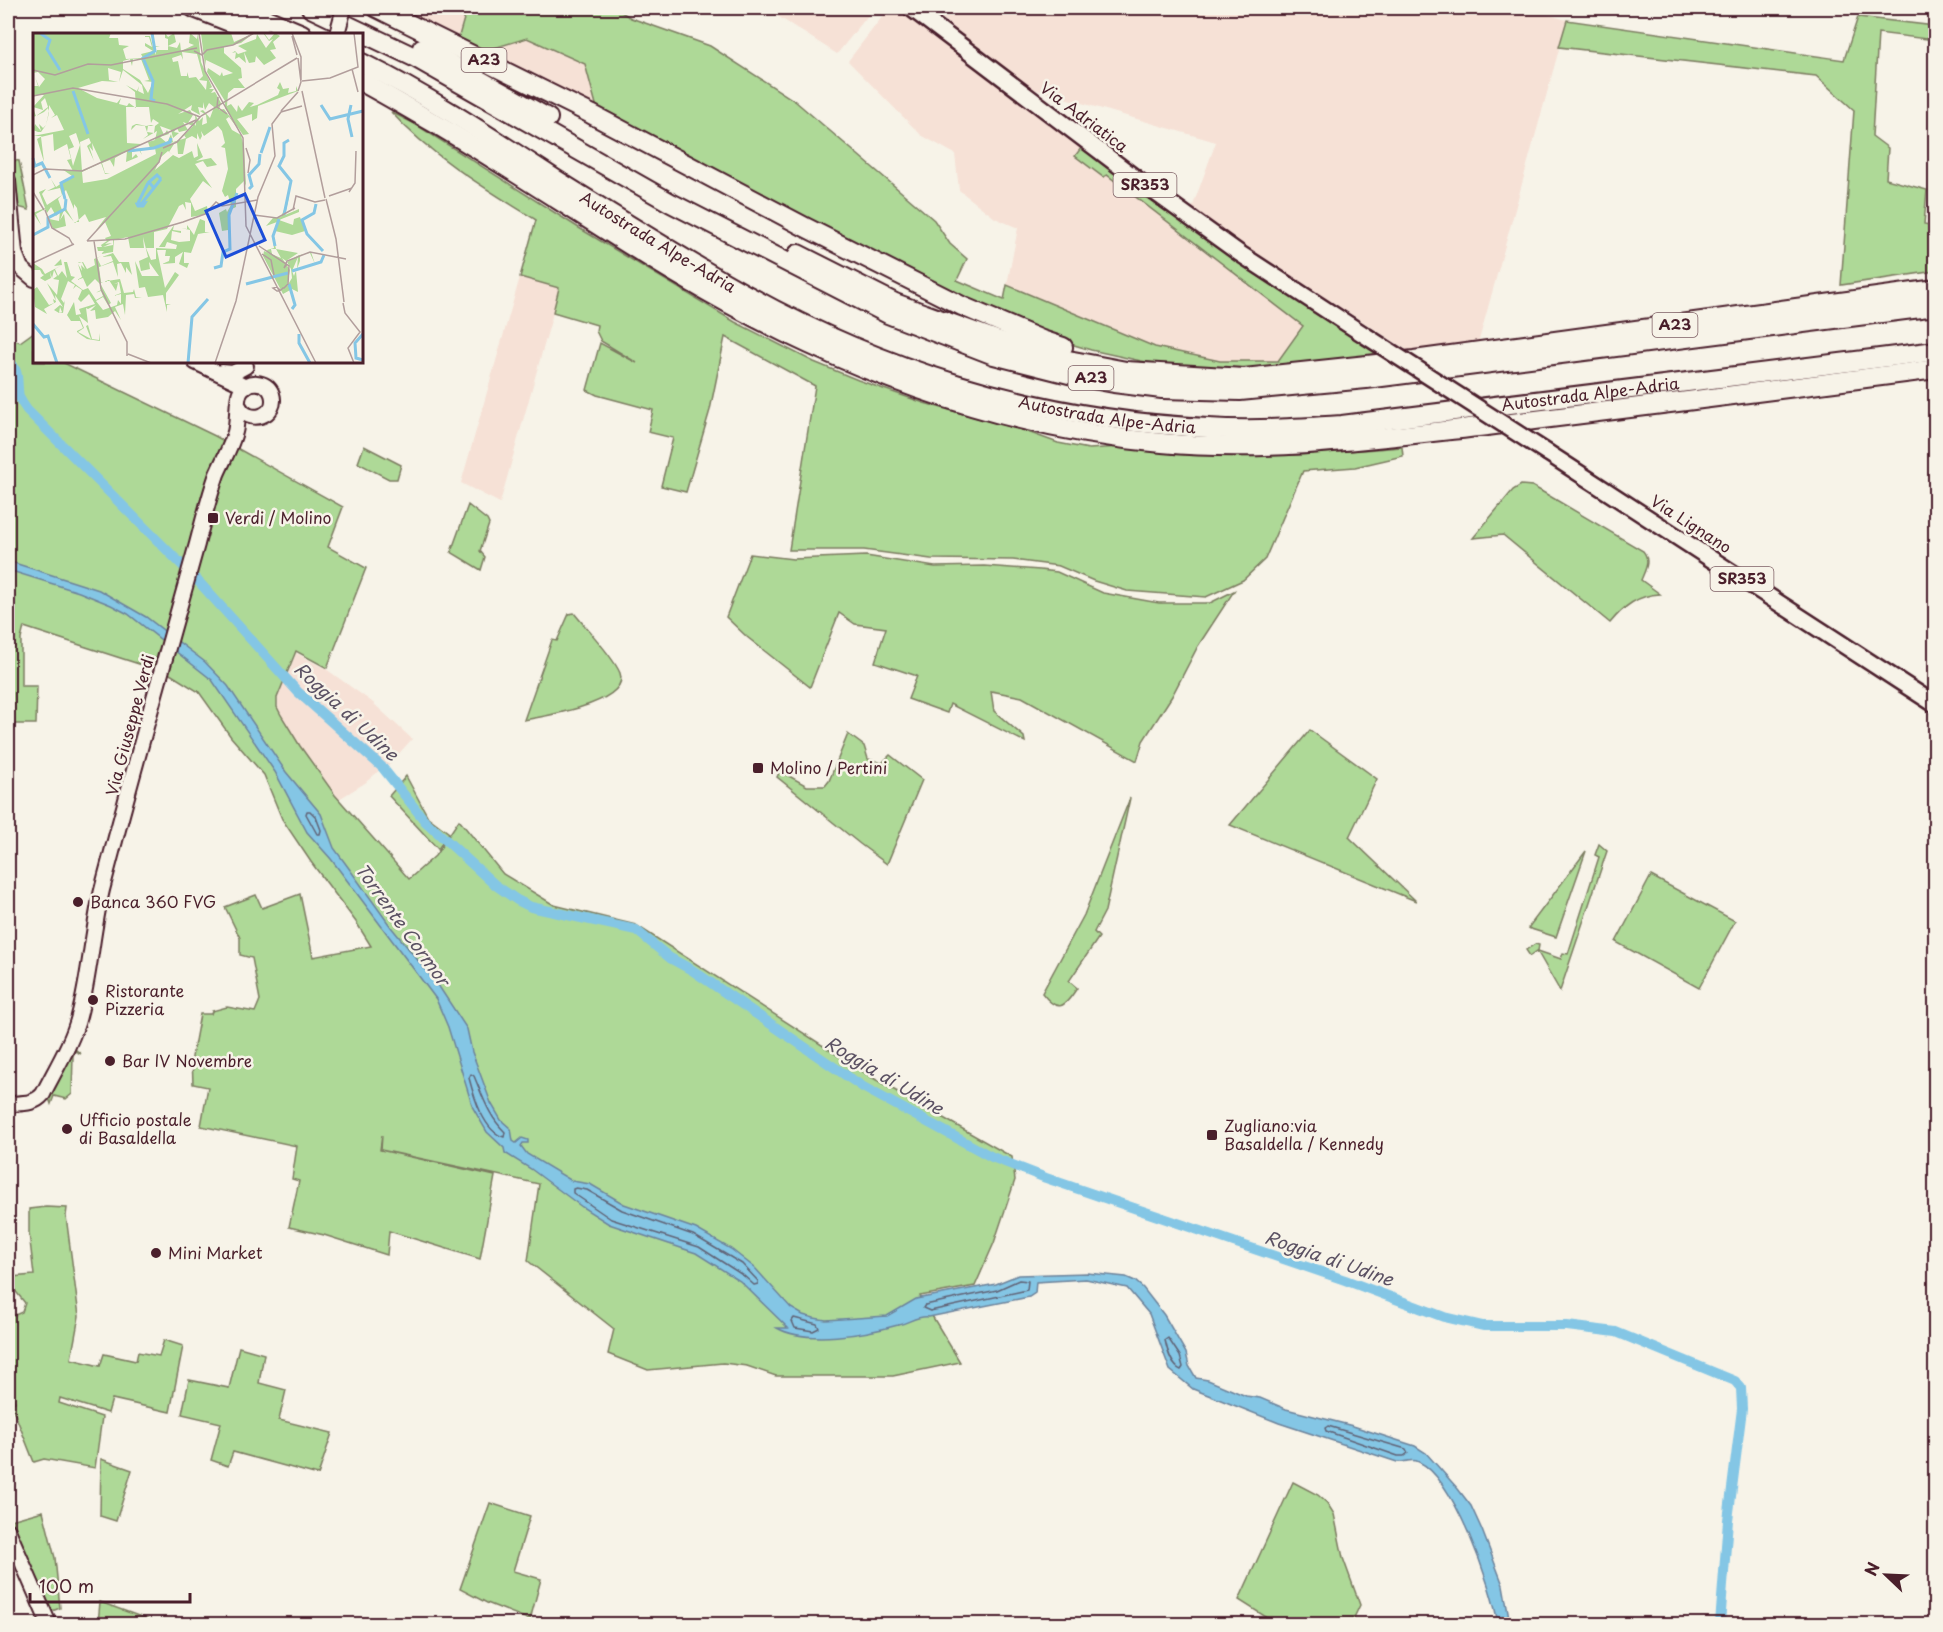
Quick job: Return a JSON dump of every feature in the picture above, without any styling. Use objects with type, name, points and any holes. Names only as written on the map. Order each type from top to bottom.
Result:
[{"type":"highway","points":[[194,8],[257,33]]},
{"type":"highway","points":[[240,8],[300,33]]},
{"type":"highway","name":"A23","points":[[377,8],[591,114],[962,306],[1042,340],[1169,374]]},
{"type":"highway","name":"A23","points":[[331,9],[481,79],[679,195],[895,303],[999,341],[1063,359],[1126,371],[1244,378],[1414,360],[1935,289]]},
{"type":"highway","name":"A23","points":[[331,9],[671,203],[888,314],[994,355],[1105,381],[1162,389],[1240,391],[1366,379],[1935,306]]},
{"type":"highway","name":"Autostrada Alpe-Adria","points":[[363,64],[477,129],[575,192],[726,283],[813,329],[903,367],[965,388],[1087,415],[1125,421],[1206,428],[1284,429],[1342,426],[1935,351]]},
{"type":"highway","name":"Autostrada Alpe-Adria","points":[[363,83],[473,146],[709,292],[769,325],[915,389],[963,405],[1085,433],[1166,444],[1251,446],[1348,442],[1556,418],[1935,369]]},
{"type":"main road","name":"Via Adriatica","points":[[911,8],[1161,197],[1239,253],[1548,453]]},
{"type":"main road","name":"Via Adriatica","points":[[921,8],[932,24]]},
{"type":"main road","points":[[331,9],[337,33]]},
{"type":"main road","points":[[8,181],[15,253],[21,268],[33,278]]},
{"type":"main road","points":[[197,363],[270,391],[273,400],[270,411],[258,417],[246,415],[227,382],[214,371]]},
{"type":"main road","points":[[214,371],[233,374],[248,363],[253,372],[251,384],[240,391],[239,402]]},
{"type":"main road","name":"Via Giuseppe Verdi","points":[[8,1104],[32,1103],[38,1100],[78,1021],[100,901],[217,474],[233,442],[239,402]]},
{"type":"main road","name":"Via Giuseppe Verdi","points":[[233,442],[258,417]]},
{"type":"main road","name":"Via Lignano","points":[[1548,453],[1935,705]]},
{"type":"main road","points":[[8,1530],[49,1624]]},
{"type":"shaded area","points":[[385,8],[467,8],[457,43]]},
{"type":"shaded area","points":[[765,8],[874,8],[837,54]]},
{"type":"shaded area","points":[[889,8],[898,8],[1081,148],[1076,156],[1103,176],[1107,175],[1304,326],[1278,361],[1220,361],[1155,347],[1007,285],[1018,228],[995,218],[959,190],[955,154],[921,135],[848,61]]},
{"type":"shaded area","points":[[930,8],[1523,8],[1567,20],[1478,344],[1412,353],[1191,211],[1216,142],[1023,86]]},
{"type":"shaded area","points":[[527,38],[585,64],[598,112],[481,52]]},
{"type":"shaded area","points":[[520,277],[560,288],[500,503],[461,483]]},
{"type":"shaded area","points":[[296,653],[326,669],[372,702],[412,739],[386,768],[300,691],[287,676]]},
{"type":"shaded area","points":[[285,679],[331,727],[382,768],[365,783],[339,799],[300,746],[281,714],[278,698]]},
{"type":"green space","points":[[467,8],[615,8],[631,18],[710,46],[795,101],[934,220],[950,244],[967,259],[957,280],[1004,300],[1007,285],[1155,347],[1220,361],[1278,361],[1303,326],[1107,175],[1103,177],[1075,156],[1081,148],[1233,257],[1384,358],[1259,369],[1188,368],[1141,361],[1057,340],[998,316],[598,112],[585,64],[527,38],[481,52],[457,43]]},
{"type":"green space","points":[[1858,17],[1935,26],[1935,40],[1878,33],[1872,136],[1888,148],[1886,179],[1927,190],[1924,224],[1935,226],[1935,271],[1841,285],[1854,110],[1816,76],[1559,47],[1567,20],[1844,60]]},
{"type":"green space","points":[[391,112],[415,124],[579,228],[735,322],[814,362],[924,403],[1025,431],[1058,443],[1089,449],[1120,447],[1221,456],[1298,455],[1402,447],[1403,456],[1355,467],[1303,471],[1265,559],[1243,580],[1206,597],[1127,591],[1094,581],[1059,566],[1013,560],[931,559],[864,550],[789,550],[815,386],[725,337],[710,410],[686,492],[661,486],[673,438],[648,432],[653,410],[597,395],[587,390],[600,343],[637,363],[601,341],[596,331],[597,325],[553,312],[559,288],[520,277],[536,220],[441,157]]},
{"type":"green space","points":[[10,160],[19,161],[29,210],[18,207]]},
{"type":"green space","points":[[33,333],[33,363],[64,363],[215,436],[343,507],[328,547],[366,568],[327,668],[296,651],[277,698],[277,707],[300,746],[335,795],[409,879],[435,856],[459,820],[503,874],[554,905],[636,925],[873,1078],[1012,1157],[1015,1180],[994,1243],[975,1286],[920,1296],[960,1362],[893,1376],[776,1376],[747,1366],[723,1363],[648,1370],[608,1354],[614,1329],[528,1261],[539,1184],[381,1150],[382,1135],[380,1150],[495,1176],[480,1259],[389,1231],[387,1255],[324,1235],[289,1227],[299,1181],[292,1179],[297,1146],[201,1126],[208,1087],[193,1084],[192,1057],[200,1014],[211,1014],[212,1011],[227,1007],[255,1012],[260,1000],[252,958],[240,955],[240,938],[225,907],[256,895],[262,908],[300,894],[313,957],[371,946],[282,819],[264,775],[231,737],[199,692],[170,674],[24,627],[21,639],[21,686],[37,686],[36,724],[8,724],[8,337],[20,342]]},
{"type":"green space","points":[[364,446],[401,465],[397,479],[389,479],[358,463]]},
{"type":"green space","points":[[1521,485],[1532,486],[1643,551],[1647,562],[1641,580],[1660,594],[1632,602],[1610,623],[1503,535],[1473,538],[1513,490]]},
{"type":"green space","points":[[468,505],[489,524],[480,551],[485,557],[481,570],[451,552]]},
{"type":"green space","points":[[750,554],[793,559],[866,556],[935,567],[984,566],[1057,572],[1103,593],[1159,603],[1210,603],[1234,591],[1198,646],[1172,696],[1143,741],[1137,761],[1022,697],[991,691],[994,711],[1024,737],[1025,742],[950,704],[947,713],[908,699],[917,676],[875,662],[886,628],[855,624],[839,613],[810,687],[747,637],[726,617]]},
{"type":"green space","points":[[574,613],[617,666],[620,683],[600,700],[566,711],[524,720],[552,640],[557,641],[569,614]]},
{"type":"green space","points":[[1310,730],[1377,779],[1349,837],[1416,901],[1230,825]]},
{"type":"green space","points":[[848,734],[864,746],[868,759],[882,763],[890,755],[922,780],[887,864],[777,777],[780,771],[807,786],[825,786]]},
{"type":"green space","points":[[406,776],[428,817],[449,833],[438,849],[389,796]]},
{"type":"green space","points":[[1130,798],[1105,911],[1094,932],[1099,937],[1069,981],[1077,988],[1069,1000],[1057,1006],[1042,993],[1084,915]]},
{"type":"green space","points":[[1599,844],[1607,851],[1560,991],[1537,951],[1530,956],[1526,950],[1535,944],[1539,945],[1538,951],[1561,959],[1563,953],[1568,954],[1599,857],[1595,855]]},
{"type":"green space","points":[[1586,851],[1556,937],[1528,928]]},
{"type":"green space","points":[[1651,876],[1735,921],[1699,988],[1616,942]]},
{"type":"green space","points":[[75,1049],[81,1054],[75,1051],[73,1056],[72,1094],[66,1099],[54,1096],[51,1104],[49,1098]]},
{"type":"green space","points":[[67,1208],[66,1216],[79,1316],[71,1359],[100,1366],[104,1354],[136,1361],[138,1352],[159,1356],[164,1340],[183,1346],[170,1412],[112,1399],[108,1413],[60,1398],[59,1403],[102,1417],[95,1468],[44,1459],[34,1462],[11,1404],[15,1402],[8,1383],[8,1313],[13,1316],[22,1312],[25,1303],[13,1288],[11,1277],[34,1275],[29,1233],[29,1209]]},
{"type":"green space","points":[[239,1347],[264,1354],[259,1383],[286,1390],[279,1420],[332,1433],[318,1475],[233,1452],[228,1466],[211,1460],[221,1423],[182,1414],[189,1380],[229,1388]]},
{"type":"green space","points":[[101,1459],[132,1470],[116,1521],[100,1516]]},
{"type":"green space","points":[[1293,1482],[1318,1495],[1334,1514],[1343,1558],[1360,1605],[1351,1624],[1277,1624],[1239,1600]]},
{"type":"green space","points":[[490,1503],[530,1516],[513,1571],[541,1579],[530,1620],[487,1603],[460,1589]]},
{"type":"green space","points":[[43,1511],[55,1558],[60,1608],[52,1611],[11,1520]]},
{"type":"green space","points":[[100,1602],[158,1623],[158,1624],[98,1624]]},
{"type":"water","points":[[8,561],[99,590],[146,617],[205,662],[228,686],[286,772],[321,814],[334,848],[391,927],[438,985],[467,1029],[472,1052],[491,1103],[501,1120],[511,1129],[513,1141],[516,1143],[522,1138],[528,1140],[528,1143],[523,1143],[521,1146],[527,1154],[572,1181],[590,1184],[624,1204],[696,1229],[731,1249],[755,1268],[791,1308],[814,1318],[826,1320],[887,1316],[916,1299],[996,1284],[1018,1275],[1087,1273],[1126,1277],[1135,1281],[1164,1315],[1186,1353],[1189,1366],[1196,1378],[1208,1380],[1286,1409],[1353,1426],[1415,1446],[1426,1453],[1471,1506],[1503,1585],[1510,1624],[1498,1624],[1488,1585],[1469,1535],[1458,1511],[1432,1472],[1419,1462],[1397,1462],[1279,1423],[1193,1389],[1170,1370],[1149,1314],[1127,1288],[1086,1279],[1036,1282],[1035,1293],[1029,1297],[921,1317],[870,1332],[820,1337],[790,1333],[777,1328],[788,1328],[740,1281],[696,1253],[609,1224],[505,1153],[504,1148],[487,1132],[473,1108],[448,1027],[436,999],[331,859],[307,832],[275,772],[212,680],[128,614],[79,592],[8,570]]},
{"type":"waterway","name":"Roggia di Udine","points":[[8,360],[15,368],[19,397],[27,410],[199,582],[298,692],[382,767],[425,821],[494,884],[517,900],[531,907],[636,930],[670,958],[692,970],[863,1087],[992,1157],[1046,1178],[1345,1280],[1444,1317],[1483,1326],[1567,1326],[1616,1332],[1735,1381],[1741,1388],[1742,1409],[1728,1520],[1720,1624]]},
{"type":"place","name":"Verdi / Molino","points":[[213,518]]},
{"type":"place","name":"Molino / Pertini","points":[[758,768]]},
{"type":"place","name":"Banca 360 FVG","points":[[78,902]]},
{"type":"place","name":"Ristorante Pizzeria","points":[[93,1000]]},
{"type":"place","name":"Bar IV Novembre","points":[[110,1061]]},
{"type":"place","name":"Ufficio postale di Basaldella","points":[[67,1129]]},
{"type":"place","name":"Zugliano:via Basaldella / Kennedy","points":[[1212,1135]]},
{"type":"place","name":"Mini Market","points":[[156,1253]]},
{"type":"water label","name":"Torrente Cormor","points":[[402,925]]}]
